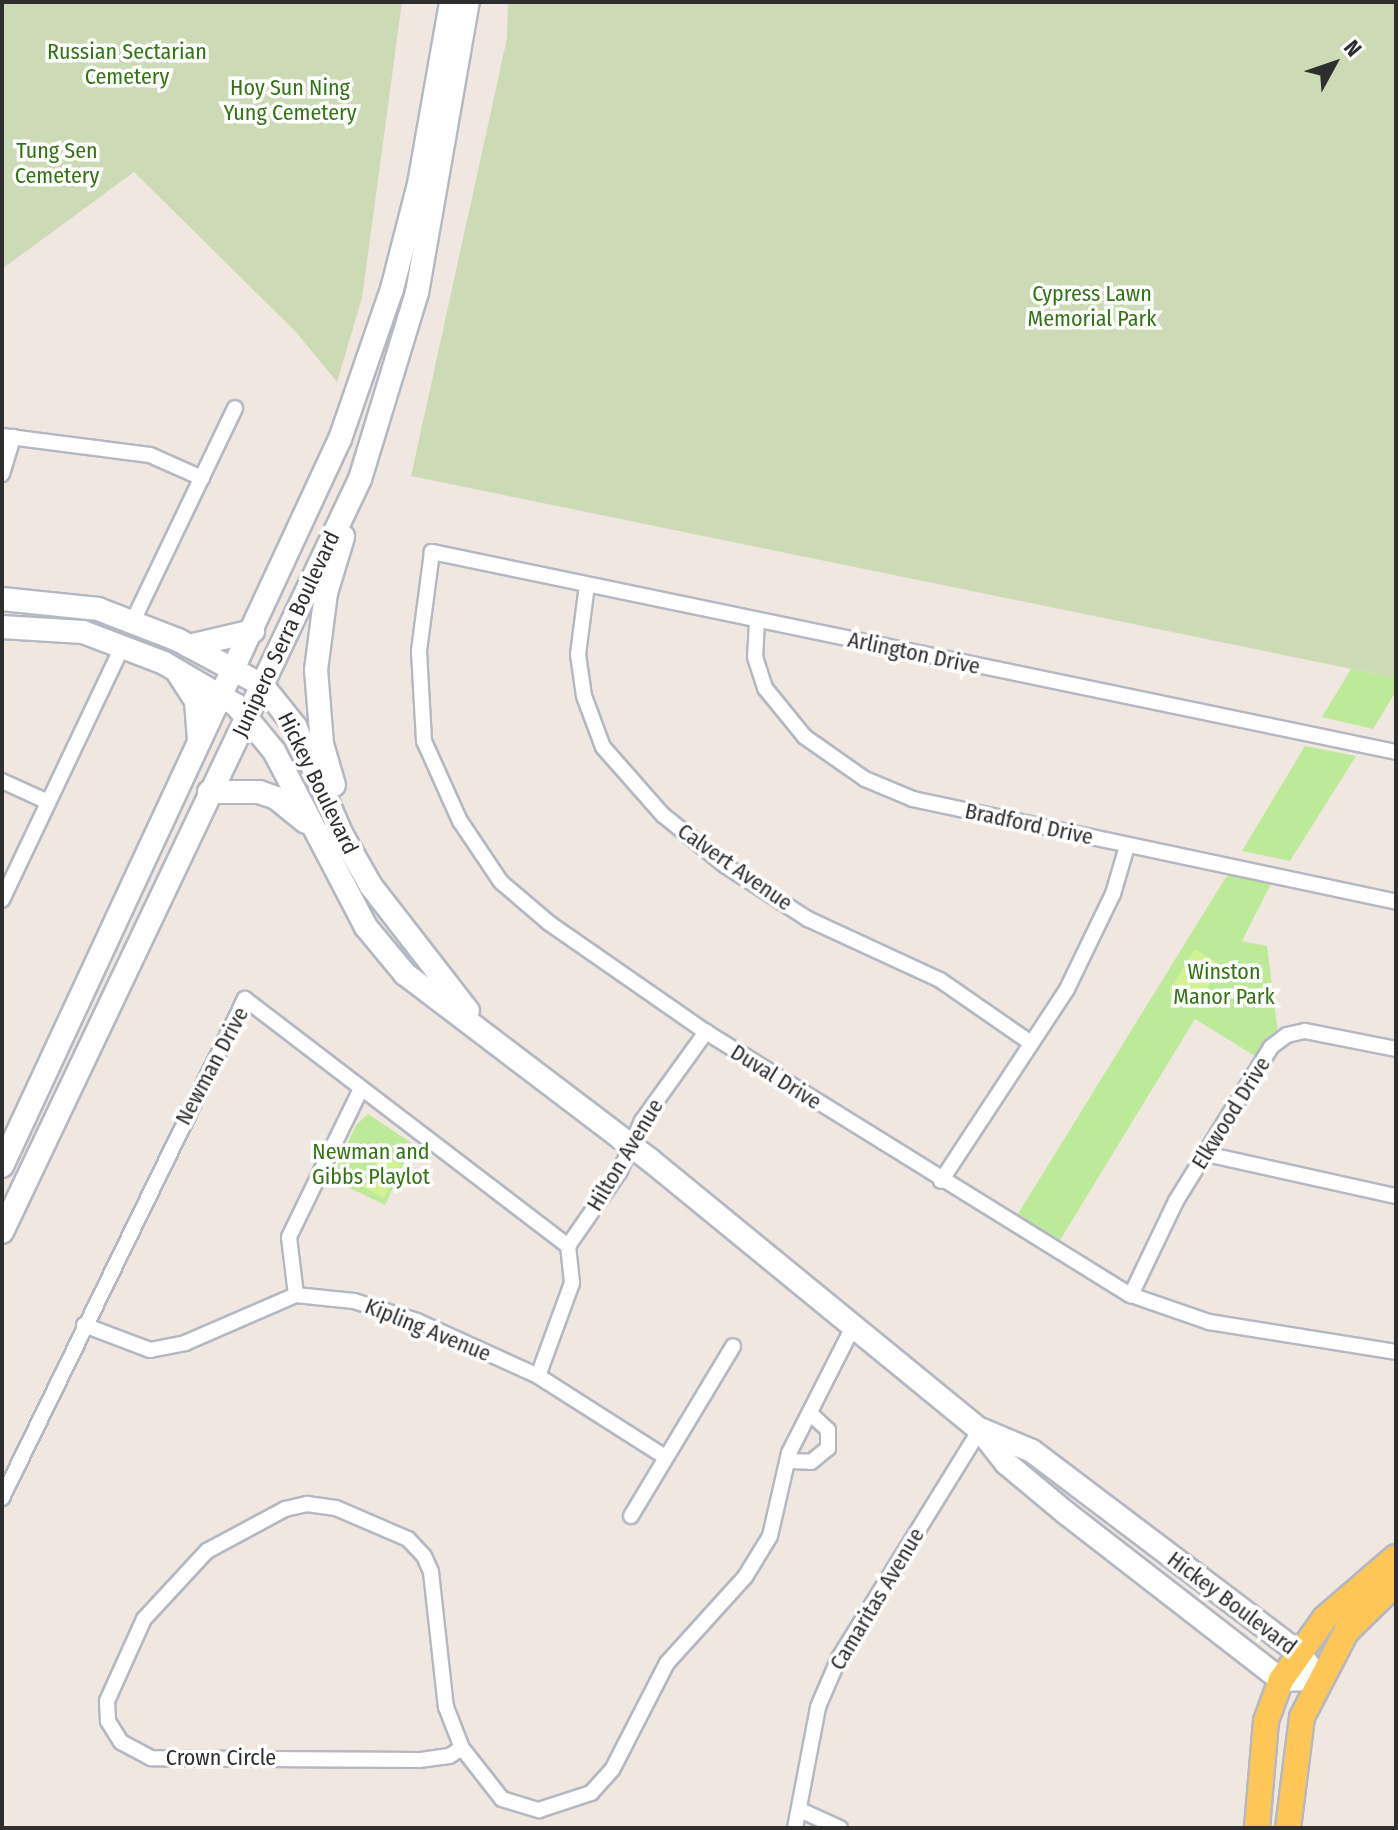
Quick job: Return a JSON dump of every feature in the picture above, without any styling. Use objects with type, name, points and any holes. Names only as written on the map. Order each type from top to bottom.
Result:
[{"type":"main road","name":"Junipero Serra Boulevard","points":[[2,1166],[235,671],[340,439],[384,314],[431,129],[451,2]]},
{"type":"main road","name":"Junipero Serra Boulevard","points":[[2,1232],[360,479],[417,293],[468,2]]},
{"type":"main road","points":[[349,848],[322,744],[316,670],[326,593],[360,479]]},
{"type":"main road","name":"Hickey Boulevard","points":[[2,599],[73,603],[133,621],[189,646],[262,685],[295,726],[349,848],[388,911],[481,1029]]},
{"type":"main road","name":"Hickey Boulevard","points":[[2,627],[83,632],[175,669],[223,696],[248,715],[274,751],[311,826],[384,952],[426,991],[481,1029],[854,1325],[980,1430],[1006,1463],[1054,1503],[1281,1680],[1319,1679]]},
{"type":"main road","points":[[189,646],[253,631]]},
{"type":"main road","points":[[175,669],[196,701],[199,747]]},
{"type":"main road","points":[[209,792],[259,792],[276,798],[311,826]]},
{"type":"main road","name":"Hickey Boulevard","points":[[980,1430],[1032,1451],[1299,1653],[1319,1679]]},
{"type":"main road","points":[[1257,1828],[1266,1721],[1281,1680],[1299,1653],[1355,1588],[1396,1557]]},
{"type":"main road","points":[[1288,1828],[1302,1717],[1346,1632],[1396,1583]]},
{"type":"street","points":[[133,621],[235,408]]},
{"type":"street","points":[[2,474],[8,437],[137,453],[202,478]]},
{"type":"street","name":"Arlington Drive","points":[[432,552],[1396,752]]},
{"type":"street","name":"Duval Drive","points":[[432,552],[419,651],[424,741],[460,821],[501,882],[549,923],[706,1032],[941,1181],[1131,1295],[1209,1322],[1396,1352]]},
{"type":"street","name":"Calvert Avenue","points":[[587,585],[578,654],[584,696],[603,747],[663,815],[726,866],[808,919],[940,980],[1031,1043]]},
{"type":"street","name":"Bradford Drive","points":[[757,621],[755,657],[765,688],[805,737],[865,779],[913,799],[1396,902]]},
{"type":"street","points":[[2,900],[122,647]]},
{"type":"street","points":[[2,781],[48,802]]},
{"type":"street","points":[[941,1181],[1031,1043],[1097,931],[1127,846]]},
{"type":"street","name":"Newman Drive","points":[[2,1498],[245,999],[568,1246]]},
{"type":"street","name":"Elkwood Drive","points":[[1131,1295],[1148,1253],[1271,1047],[1287,1035],[1305,1031],[1396,1049]]},
{"type":"street","name":"Hilton Avenue","points":[[568,1246],[620,1171],[642,1121],[706,1032]]},
{"type":"street","points":[[296,1295],[289,1237],[361,1089]]},
{"type":"street","points":[[1206,1154],[1396,1196]]},
{"type":"street","points":[[538,1376],[572,1283],[568,1246]]},
{"type":"street","name":"Kipling Avenue","points":[[84,1325],[150,1350],[185,1343],[296,1295],[354,1301],[417,1321],[538,1376],[665,1457]]},
{"type":"street","name":"Crown Circle","points":[[462,1748],[449,1756],[419,1760],[151,1758],[121,1742],[108,1721],[107,1701],[144,1619],[207,1551],[285,1509],[307,1504],[336,1508],[408,1539],[424,1556],[431,1572],[446,1707],[462,1748],[502,1799],[539,1810],[591,1793],[612,1770],[667,1663],[745,1577],[770,1536],[788,1461],[854,1325]]},
{"type":"street","points":[[631,1516],[733,1346]]},
{"type":"street","points":[[788,1461],[811,1462],[828,1448],[828,1430],[810,1413]]},
{"type":"street","name":"Camaritas Avenue","points":[[795,1828],[818,1707],[839,1658],[980,1430]]},
{"type":"street","points":[[800,1810],[840,1828]]},
{"type":"green space","points":[[2,2],[402,2],[362,298],[337,382],[296,332],[134,172],[2,269]]},
{"type":"green space","name":"Cypress Lawn Memorial Park","points":[[508,2],[1396,2],[1396,678],[411,476],[507,38]]},
{"type":"green space","points":[[1351,669],[1396,678],[1396,691],[1373,729],[1322,717]]},
{"type":"green space","points":[[1305,746],[1356,756],[1290,861],[1242,851]]},
{"type":"green space","name":"Winston Manor Park","points":[[1231,869],[1274,878],[1242,941],[1267,946],[1279,1041],[1263,1061],[1195,1019],[1054,1250],[1011,1225]]},
{"type":"green space","points":[[1195,949],[1221,965],[1195,1008],[1169,991]]},
{"type":"green space","name":"Newman and Gibbs Playlot","points":[[368,1114],[413,1144],[385,1205],[331,1179],[356,1125]]},
{"type":"green space","points":[[380,1154],[401,1165],[384,1198],[363,1187]]},
{"type":"park label","name":"Russian Sectarian Cemetery","points":[[127,64]]},
{"type":"park label","name":"Hoy Sun Ning Yung Cemetery","points":[[290,100]]},
{"type":"park label","name":"Tung Sen Cemetery","points":[[57,162]]}]
